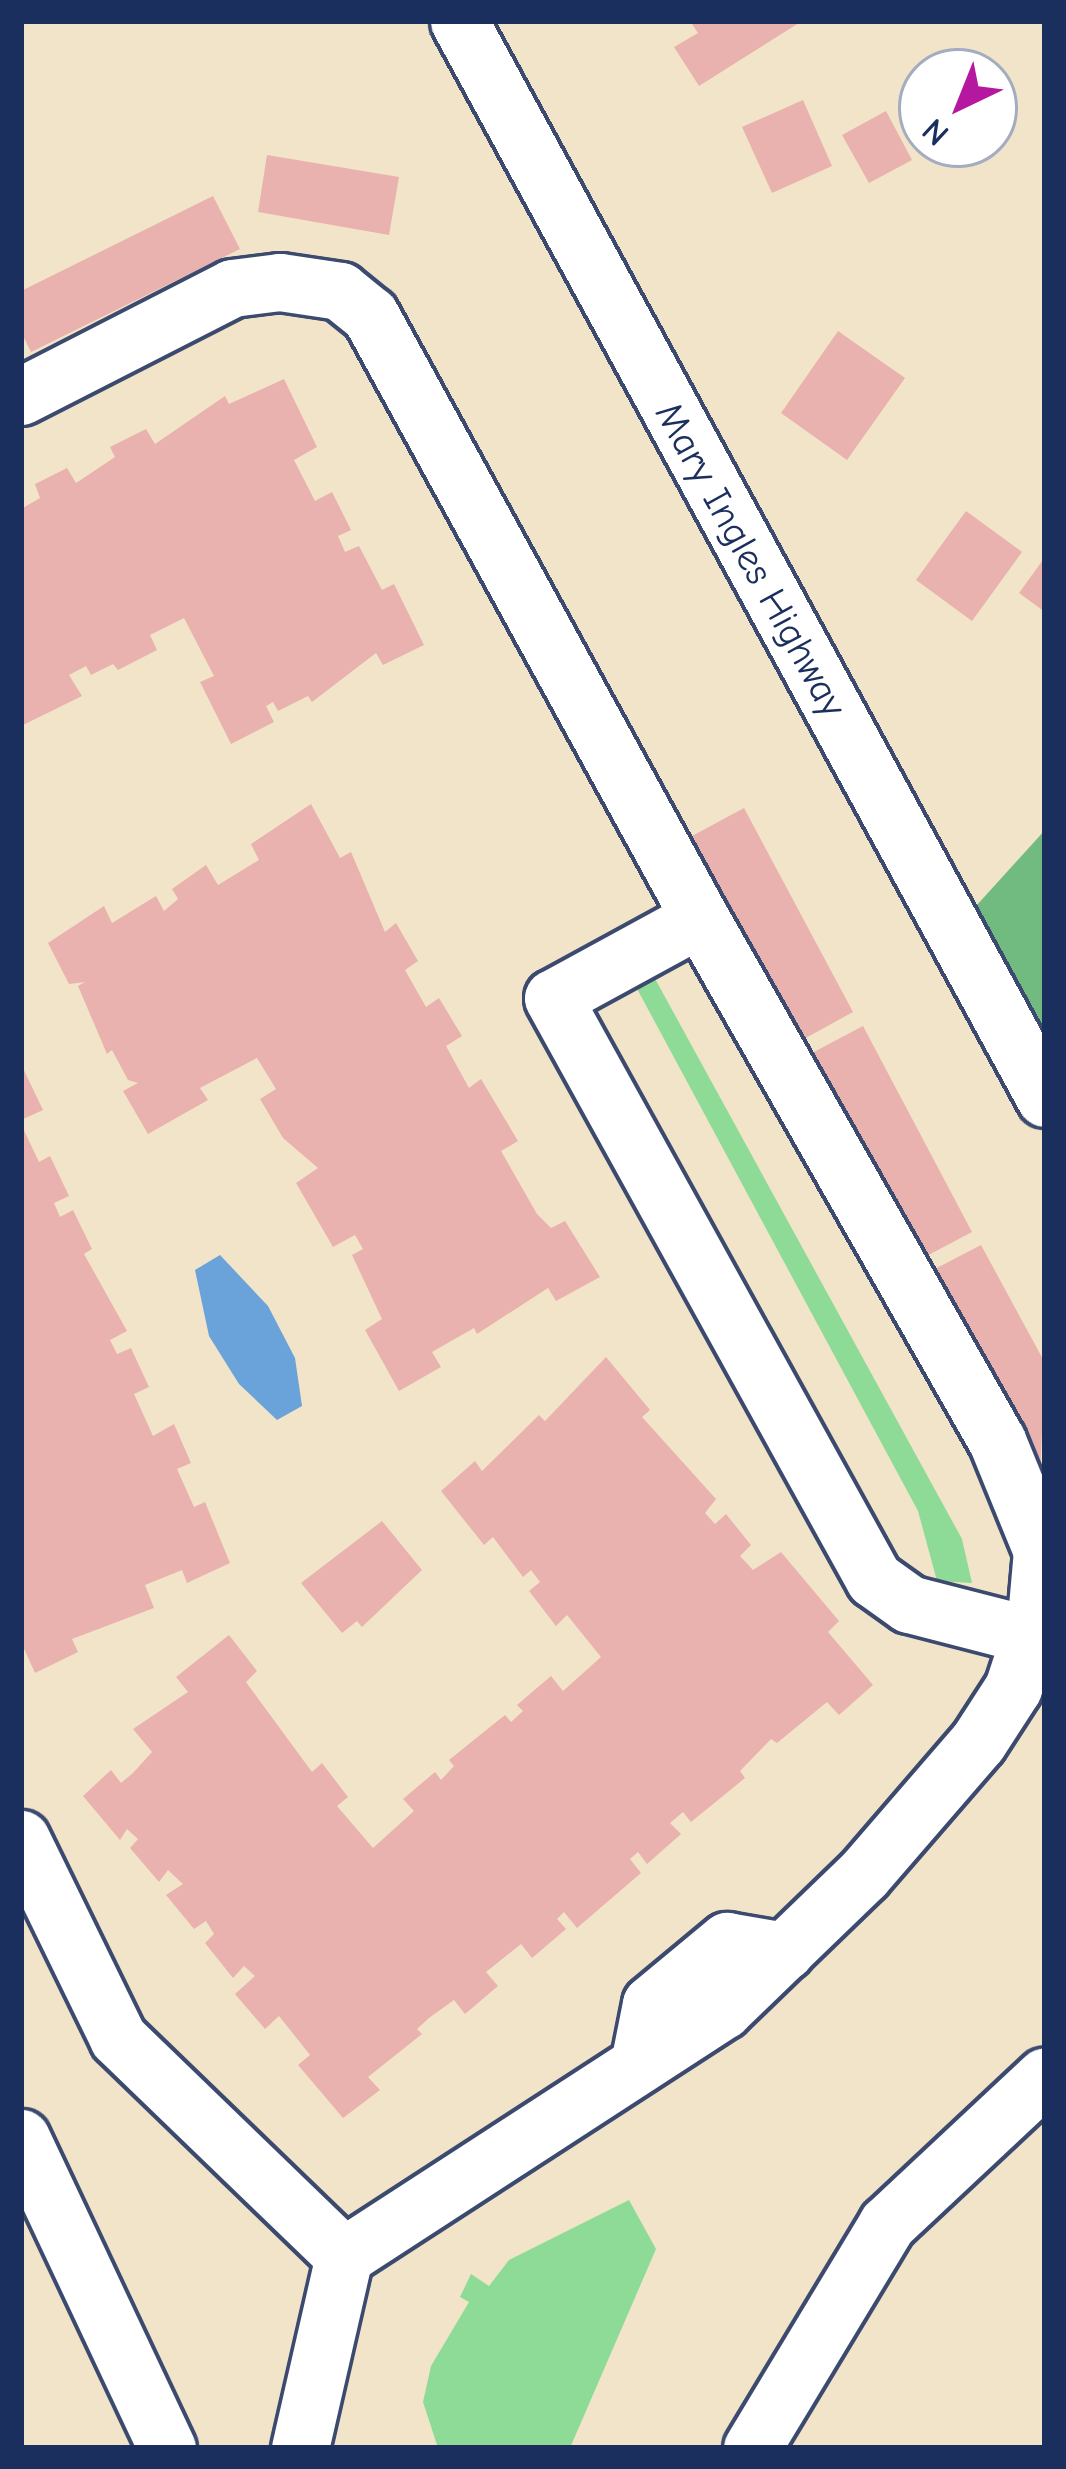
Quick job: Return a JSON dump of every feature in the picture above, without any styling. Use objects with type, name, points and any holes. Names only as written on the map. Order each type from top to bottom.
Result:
[{"type":"street","name":"Mary Ingles Highway","points":[[459,21],[1045,1098]]},
{"type":"street","points":[[21,396],[232,288],[280,282],[340,291],[370,315],[700,918],[997,1441],[1042,1551],[1030,1635],[1013,1688],[978,1742],[785,1951],[723,2010],[344,2256],[300,2448]]},
{"type":"street","points":[[700,918],[554,998],[874,1580],[909,1604],[1030,1635]]},
{"type":"street","points":[[21,1839],[118,2038],[344,2256]]},
{"type":"street","points":[[752,2448],[887,2224],[1045,2076]]},
{"type":"street","points":[[21,2138],[167,2448]]},
{"type":"green space","points":[[1045,830],[1045,1059],[966,917]]},
{"type":"green space","points":[[653,975],[962,1539],[972,1583],[937,1581],[918,1511],[635,985]]},
{"type":"green space","points":[[629,2200],[656,2249],[570,2448],[438,2448],[423,2402],[431,2366],[469,2302],[460,2297],[471,2274],[489,2286],[509,2260]]},
{"type":"water","points":[[220,1255],[268,1306],[295,1358],[302,1406],[277,1420],[239,1384],[209,1336],[195,1270]]},
{"type":"building","points":[[690,21],[802,21],[699,86],[674,47],[698,33]]},
{"type":"building","points":[[803,100],[832,166],[772,193],[742,127]]},
{"type":"building","points":[[886,111],[898,134],[898,167],[869,183],[842,135]]},
{"type":"building","points":[[267,155],[399,177],[389,235],[258,212]]},
{"type":"building","points":[[213,196],[240,249],[31,352],[21,332],[21,291]]},
{"type":"building","points":[[838,331],[905,378],[847,460],[781,413]]},
{"type":"building","points":[[284,379],[317,447],[294,460],[315,501],[332,492],[351,530],[338,536],[345,552],[359,546],[382,590],[394,584],[424,645],[383,665],[376,653],[312,702],[308,696],[278,711],[273,702],[266,706],[274,722],[231,744],[200,682],[214,676],[184,618],[150,635],[157,650],[118,670],[113,664],[91,675],[86,666],[69,675],[82,696],[21,726],[21,509],[40,498],[35,484],[67,468],[76,483],[115,457],[110,447],[146,429],[155,444],[225,396],[229,404]]},
{"type":"building","points":[[966,511],[1022,552],[972,621],[916,580]]},
{"type":"building","points":[[1045,557],[1045,612],[1019,593]]},
{"type":"building","points":[[311,804],[340,858],[351,852],[385,932],[396,923],[418,961],[405,970],[426,1007],[439,998],[462,1036],[446,1046],[469,1088],[481,1079],[518,1141],[501,1151],[537,1214],[551,1228],[565,1221],[600,1277],[556,1301],[548,1288],[477,1334],[474,1328],[432,1352],[441,1367],[399,1391],[365,1330],[382,1319],[352,1255],[363,1249],[355,1235],[333,1247],[296,1183],[318,1168],[283,1138],[260,1099],[276,1089],[257,1058],[200,1088],[208,1100],[148,1134],[123,1091],[138,1083],[128,1080],[112,1050],[107,1054],[78,986],[85,982],[69,984],[48,943],[104,906],[112,923],[156,896],[164,911],[178,899],[172,889],[206,865],[218,885],[259,860],[251,844]]},
{"type":"building","points":[[744,808],[853,1012],[802,1040],[692,836]]},
{"type":"building","points":[[863,1026],[972,1232],[921,1259],[812,1053]]},
{"type":"building","points":[[21,1064],[43,1110],[21,1120]]},
{"type":"building","points":[[21,1124],[39,1162],[50,1156],[69,1196],[54,1203],[60,1217],[73,1210],[92,1249],[84,1254],[127,1331],[110,1340],[117,1354],[131,1348],[149,1387],[134,1394],[153,1436],[174,1424],[191,1463],[177,1469],[194,1507],[205,1502],[230,1563],[187,1583],[182,1570],[145,1585],[154,1608],[72,1639],[78,1652],[35,1673],[21,1642]]},
{"type":"building","points":[[981,1245],[1045,1363],[1040,1476],[929,1272]]},
{"type":"building","points":[[606,1357],[650,1410],[642,1417],[716,1499],[705,1513],[715,1524],[726,1514],[751,1545],[740,1556],[753,1570],[781,1552],[839,1621],[828,1632],[873,1685],[839,1715],[827,1702],[777,1743],[771,1739],[740,1771],[745,1778],[691,1822],[683,1812],[670,1823],[681,1834],[647,1864],[638,1852],[630,1859],[641,1873],[577,1928],[564,1912],[557,1919],[566,1929],[532,1958],[521,1944],[486,1972],[498,1986],[465,2014],[454,2000],[429,2018],[417,2029],[422,2034],[368,2077],[380,2090],[343,2118],[298,2065],[310,2055],[279,2016],[265,2029],[235,1994],[255,1976],[244,1966],[233,1978],[205,1943],[214,1934],[206,1921],[194,1929],[166,1895],[183,1884],[168,1870],[159,1882],[130,1848],[138,1839],[127,1829],[120,1840],[83,1796],[111,1770],[121,1783],[133,1773],[152,1752],[133,1729],[188,1692],[176,1677],[229,1635],[257,1671],[246,1682],[312,1772],[322,1763],[348,1797],[337,1806],[373,1848],[414,1811],[403,1799],[435,1772],[441,1780],[454,1766],[449,1760],[505,1715],[511,1722],[523,1711],[517,1705],[551,1676],[563,1691],[601,1657],[567,1615],[556,1626],[529,1591],[540,1582],[531,1570],[523,1577],[493,1537],[484,1545],[441,1491],[475,1461],[482,1471],[539,1415],[545,1421]]},
{"type":"building","points":[[382,1521],[422,1570],[362,1627],[357,1621],[342,1633],[301,1583]]}]
